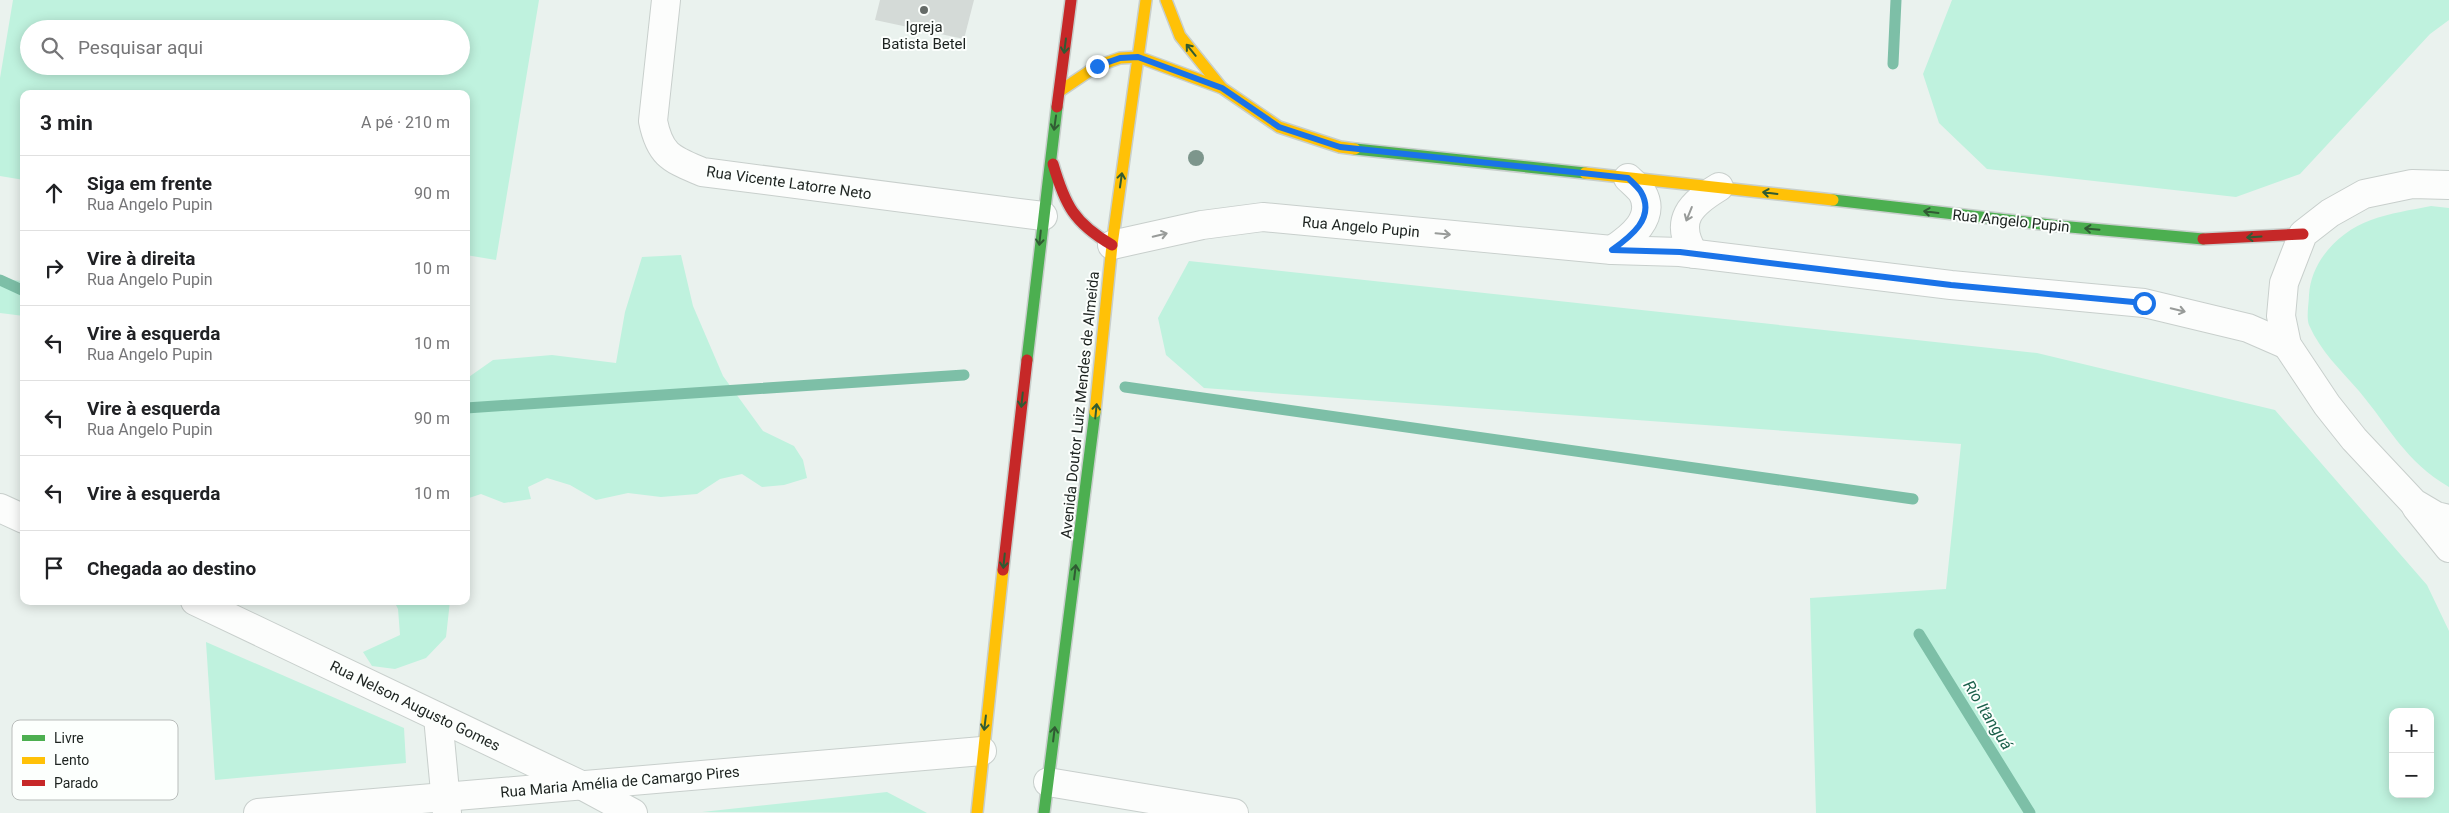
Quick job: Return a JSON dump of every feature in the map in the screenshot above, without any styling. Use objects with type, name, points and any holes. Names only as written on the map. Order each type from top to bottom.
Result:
[{"type":"main road","points":[[977,813],[982,751],[1043,216],[1071,0]]},
{"type":"main road","name":"Avenida Doutor Luiz Mendes de Almeida","points":[[1044,813],[1096,417],[1112,245],[1146,0]]},
{"type":"main road","points":[[1166,0],[1180,36],[1222,88]]},
{"type":"main road","points":[[1060,91],[1097,66],[1120,58],[1138,57]]},
{"type":"main road","name":"Rua Angelo Pupin","points":[[1138,57],[1222,88],[1279,127],[1340,147],[1719,187],[2059,226],[2215,240],[2303,234]]},
{"type":"main road","points":[[1051,155],[1066,202],[1076,221],[1095,236],[1112,245]]},
{"type":"street","name":"Rua Vicente Latorre Neto","points":[[666,0],[654,122],[657,138],[671,159],[702,172],[1043,216]]},
{"type":"street","points":[[1612,250],[1639,228],[1644,217],[1645,204],[1642,193],[1628,178]]},
{"type":"street","points":[[2449,185],[2412,184],[2364,194],[2330,212],[2303,234],[2284,283],[2281,316],[2287,345],[2326,405],[2387,477],[2414,503],[2449,548]]},
{"type":"street","points":[[1694,254],[1686,237],[1686,219],[1691,208],[1699,199],[1719,187]]},
{"type":"street","name":"Rua Angelo Pupin","points":[[1112,245],[1202,225],[1263,218],[1612,250],[1694,254],[1951,285],[2144,303],[2248,328],[2287,345]]},
{"type":"street","points":[[2414,503],[2436,516],[2449,519]]},
{"type":"street","points":[[0,508],[20,517]]},
{"type":"street","name":"Rua Nelson Augusto Gomes","points":[[203,605],[581,786],[633,813]]},
{"type":"street","points":[[438,718],[446,805]]},
{"type":"street","name":"Rua Maria Amélia de Camargo Pires","points":[[258,813],[446,805],[581,786],[982,751]]},
{"type":"street","points":[[1048,782],[1234,813]]},
{"type":"green space","points":[[13,0],[539,0],[496,260],[470,256],[470,90],[20,90],[20,179],[0,176],[0,78]]},
{"type":"green space","points":[[1952,0],[2449,0],[2449,20],[2430,34],[2300,174],[2236,197],[1987,169],[1939,123],[1923,74]]},
{"type":"green space","points":[[2431,206],[2449,208],[2449,487],[2434,477],[2409,455],[2359,391],[2325,352],[2309,325],[2308,318],[2309,295],[2315,270],[2329,248],[2338,239],[2371,220]]},
{"type":"green space","points":[[681,255],[693,306],[723,376],[763,431],[794,446],[803,460],[807,478],[784,485],[762,487],[742,474],[720,479],[697,494],[661,497],[628,493],[596,500],[570,485],[547,478],[528,487],[531,499],[504,503],[481,494],[470,498],[470,376],[493,360],[552,355],[616,363],[625,312],[642,257]]},
{"type":"green space","points":[[1189,261],[2037,353],[2275,410],[2427,585],[2449,631],[2449,813],[1816,813],[1810,598],[1946,589],[1961,444],[1204,388],[1166,355],[1158,318]]},
{"type":"green space","points":[[0,279],[20,281],[20,316],[0,313]]},
{"type":"green space","points":[[396,605],[450,605],[446,637],[426,658],[395,669],[372,666],[363,652],[400,635]]},
{"type":"green space","points":[[206,642],[404,728],[406,763],[215,780]]},
{"type":"green space","points":[[887,792],[927,813],[702,812]]},
{"type":"building","name":"Igreja Batista Betel","points":[[880,0],[974,0],[964,39],[875,20]]},
{"type":"waterway","points":[[1893,64],[1896,0]]},
{"type":"waterway","points":[[0,280],[20,289]]},
{"type":"waterway","points":[[470,408],[964,375]]},
{"type":"waterway","points":[[1125,387],[1913,499]]},
{"type":"waterway","name":"Rio Itanguá","points":[[1919,634],[2030,813]]},
{"type":"traffic: fast","points":[[1027,360],[1057,107]]},
{"type":"traffic: fast","points":[[1355,149],[1585,173]]},
{"type":"traffic: fast","points":[[1833,200],[2059,226],[2203,239]]},
{"type":"traffic: fast","points":[[1044,813],[1095,412]]},
{"type":"traffic: slow","points":[[1095,412],[1112,245],[1146,0]]},
{"type":"traffic: slow","points":[[1166,0],[1180,36],[1221,87]]},
{"type":"traffic: slow","points":[[1060,91],[1097,66],[1120,58],[1138,57],[1222,88],[1279,127],[1340,147],[1355,149]]},
{"type":"traffic: slow","points":[[1585,173],[1833,200]]},
{"type":"traffic: slow","points":[[977,813],[1003,570]]},
{"type":"traffic: jam","points":[[1057,107],[1071,0]]},
{"type":"traffic: jam","points":[[1053,164],[1062,191],[1073,212],[1088,229],[1112,245]]},
{"type":"traffic: jam","points":[[2203,239],[2303,234]]},
{"type":"traffic: jam","points":[[1003,570],[1027,360]]},
{"type":"place","name":"Igreja Batista Betel","points":[[924,10]]},
{"type":"route","points":[[1097,66],[1120,58],[1138,57],[1222,88],[1279,127],[1340,147],[1628,178],[1642,193],[1645,204],[1644,217],[1639,228],[1612,250],[1680,252],[1996,290],[2144,303]]}]
